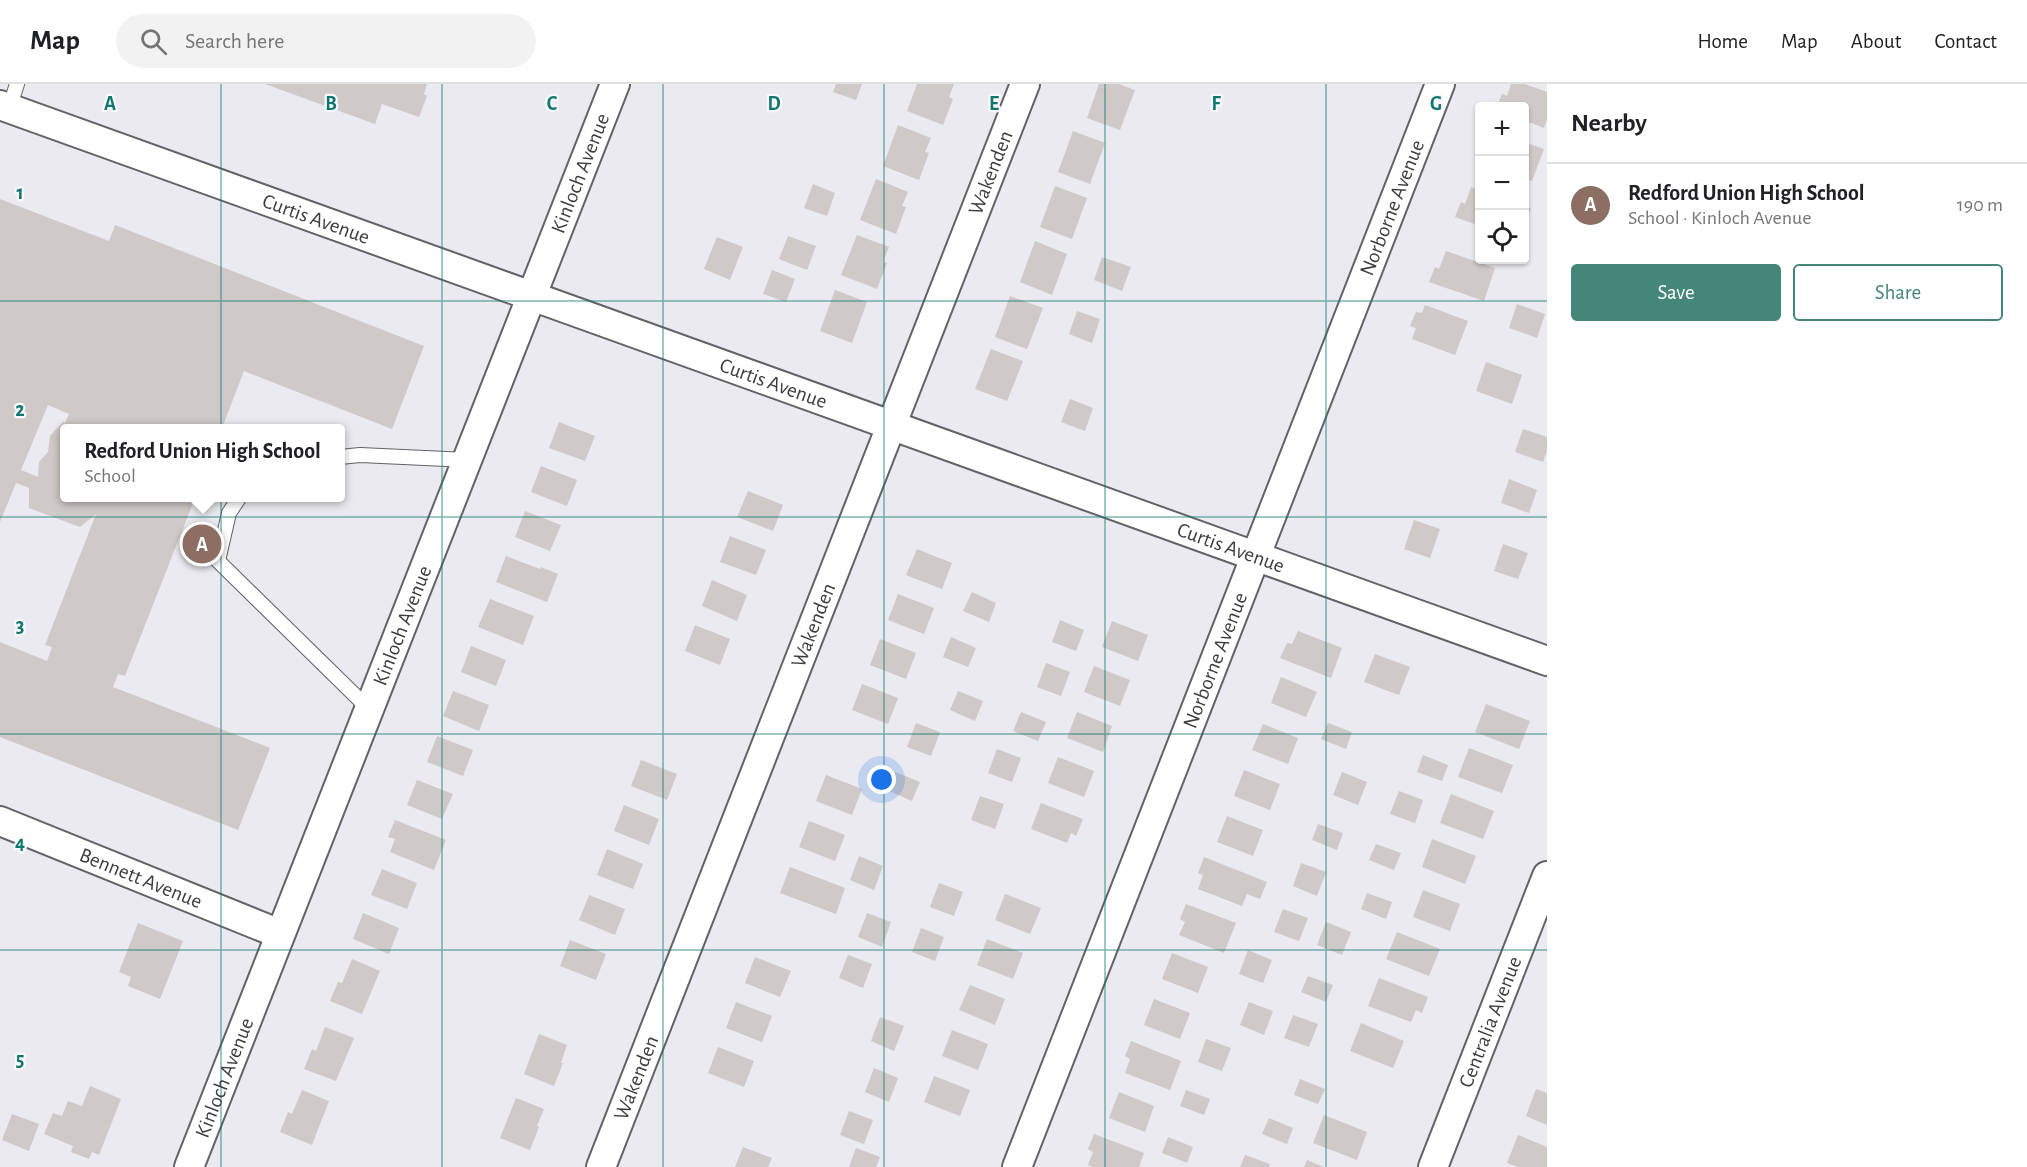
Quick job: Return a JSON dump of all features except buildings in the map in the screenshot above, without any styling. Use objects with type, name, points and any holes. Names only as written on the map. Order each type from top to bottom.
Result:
[{"type":"street","name":"Kinloch Avenue","points":[[189,1167],[615,84]]},
{"type":"street","name":"Wakenden","points":[[601,1167],[1025,84]]},
{"type":"street","name":"Norborne Avenue","points":[[1017,1167],[1440,84]]},
{"type":"street","name":"Curtis Avenue","points":[[9,99],[532,296],[1547,662]]},
{"type":"street","name":"Bennett Avenue","points":[[0,821],[280,934]]},
{"type":"street","name":"Centralia Avenue","points":[[1433,1167],[1547,876]]},
{"type":"lane","points":[[345,456],[360,455],[468,460]]},
{"type":"lane","points":[[236,502],[229,513],[218,561],[369,709]]},
{"type":"place","name":"Redford Union High School","points":[[202,544]]}]
